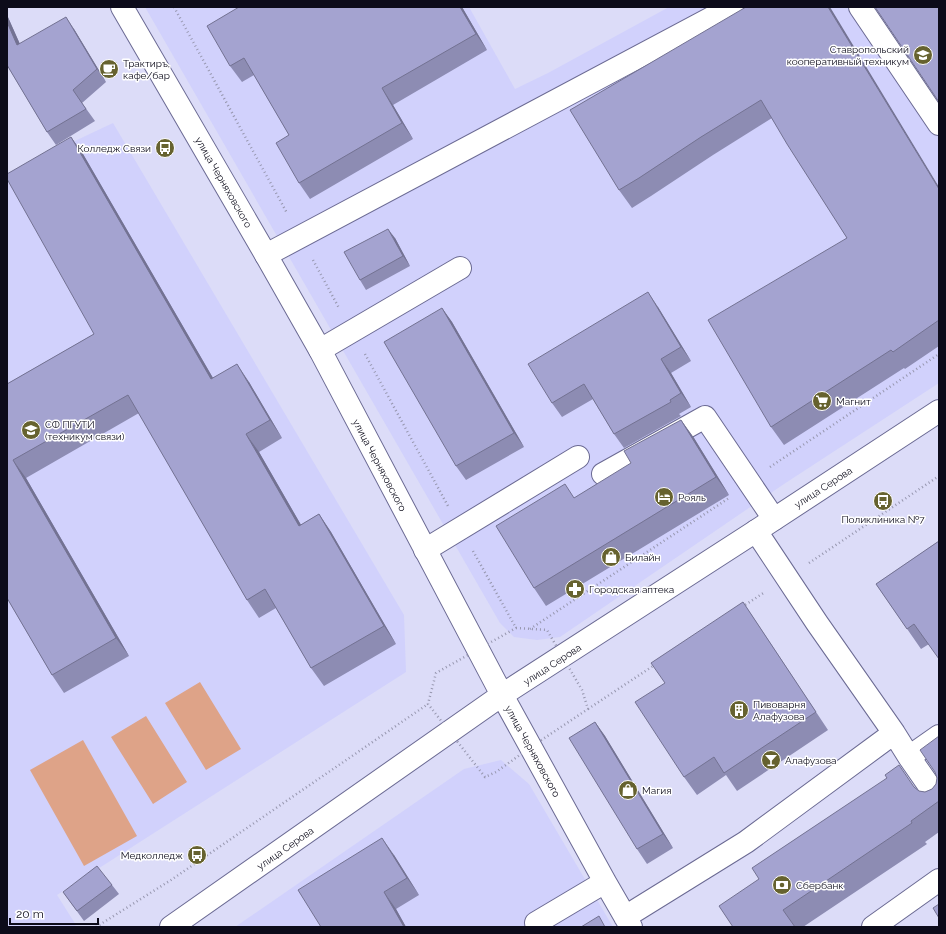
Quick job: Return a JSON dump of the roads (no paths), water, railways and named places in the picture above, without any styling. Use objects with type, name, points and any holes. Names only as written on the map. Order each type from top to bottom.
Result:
[{"type":"main road","name":"улица Черняховского","points":[[122,7],[320,350],[502,695],[628,922]]},
{"type":"main road","points":[[266,255],[732,7]]},
{"type":"main road","points":[[860,7],[939,124]]},
{"type":"main road","points":[[320,350],[460,268]]},
{"type":"main road","name":"улица Серова","points":[[171,927],[502,695],[939,411]]},
{"type":"main road","points":[[603,474],[706,417],[774,519]]},
{"type":"main road","points":[[425,550],[578,457]]},
{"type":"main road","points":[[756,531],[817,623],[939,800]]},
{"type":"main road","points":[[628,922],[746,842],[894,733]]},
{"type":"main road","points":[[909,757],[939,736]]},
{"type":"main road","points":[[873,927],[939,880]]},
{"type":"main road","points":[[536,923],[605,882]]},
{"type":"place","name":"Ставропольский кооперативный техникум","points":[[923,55]]},
{"type":"place","name":"Трактиръ, кафе/бар","points":[[109,69]]},
{"type":"place","name":"Колледж Связи","points":[[165,148]]},
{"type":"place","name":"Магнит","points":[[822,401]]},
{"type":"place","name":"СФ ПГУТИ (техникум связи)","points":[[31,430]]},
{"type":"place","name":"Рояль","points":[[664,497]]},
{"type":"place","name":"Поликлиника №7","points":[[883,501]]},
{"type":"place","name":"Билайн","points":[[611,557]]},
{"type":"place","name":"Городская аптека","points":[[575,589]]},
{"type":"place","name":"Пивоварня Алафузова","points":[[739,710]]},
{"type":"place","name":"Алафузова","points":[[771,760]]},
{"type":"place","name":"Магия","points":[[628,790]]},
{"type":"place","name":"Медколледж","points":[[197,855]]},
{"type":"place","name":"Сбербанк","points":[[782,885]]}]
